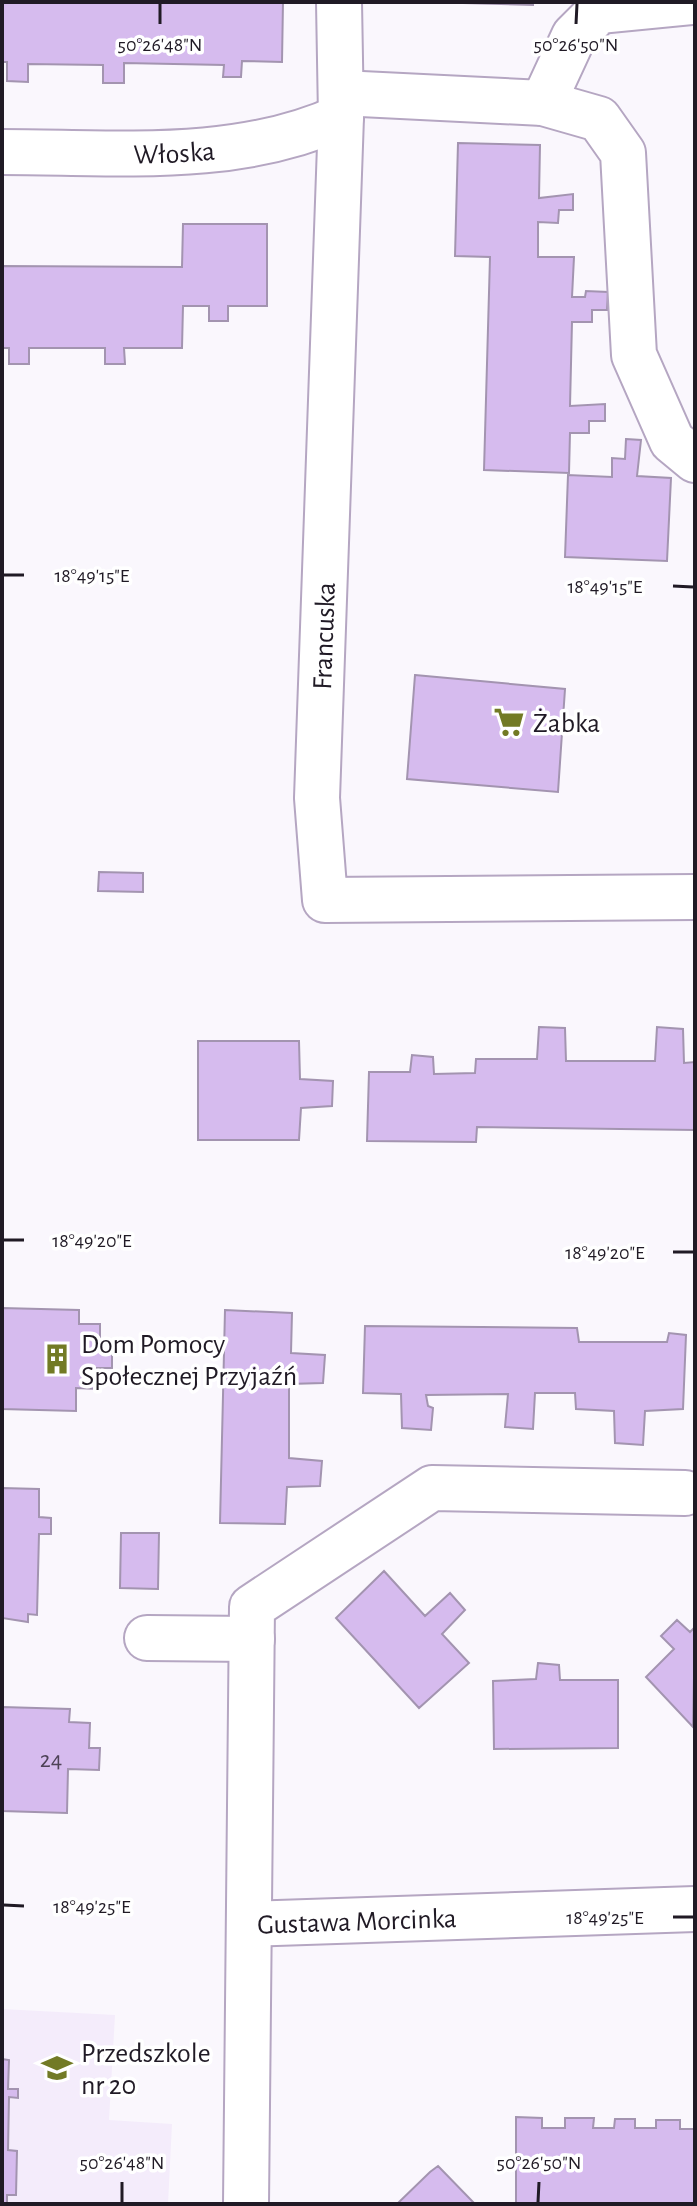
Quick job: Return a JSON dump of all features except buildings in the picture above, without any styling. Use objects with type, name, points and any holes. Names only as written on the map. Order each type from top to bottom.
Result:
[{"type":"street","name":"Francuska","points":[[339,2],[341,105],[317,798],[325,900],[695,897]]},
{"type":"street","points":[[543,103],[574,36],[599,11],[691,2]]},
{"type":"street","points":[[341,105],[543,103],[599,119],[623,153],[634,355],[672,441],[695,460]]},
{"type":"street","name":"Włoska","points":[[2,152],[223,150],[303,134],[341,105]]},
{"type":"street","points":[[249,1924],[252,1607],[432,1488],[685,1493]]},
{"type":"street","points":[[147,1638],[252,1639]]},
{"type":"street","name":"Gustawa Morcinka","points":[[246,2204],[249,1924],[695,1909]]},
{"type":"shaded area","name":"Przedszkole nr 20","points":[[2,2009],[115,2015],[109,2120],[172,2124],[168,2204],[2,2204]]},
{"type":"place","name":"Żabka","points":[[509,722]]},
{"type":"place","name":"Dom Pomocy Społecznej Przyjaźń","points":[[57,1359]]},
{"type":"place","name":"Przedszkole nr 20","points":[[57,2068]]}]
